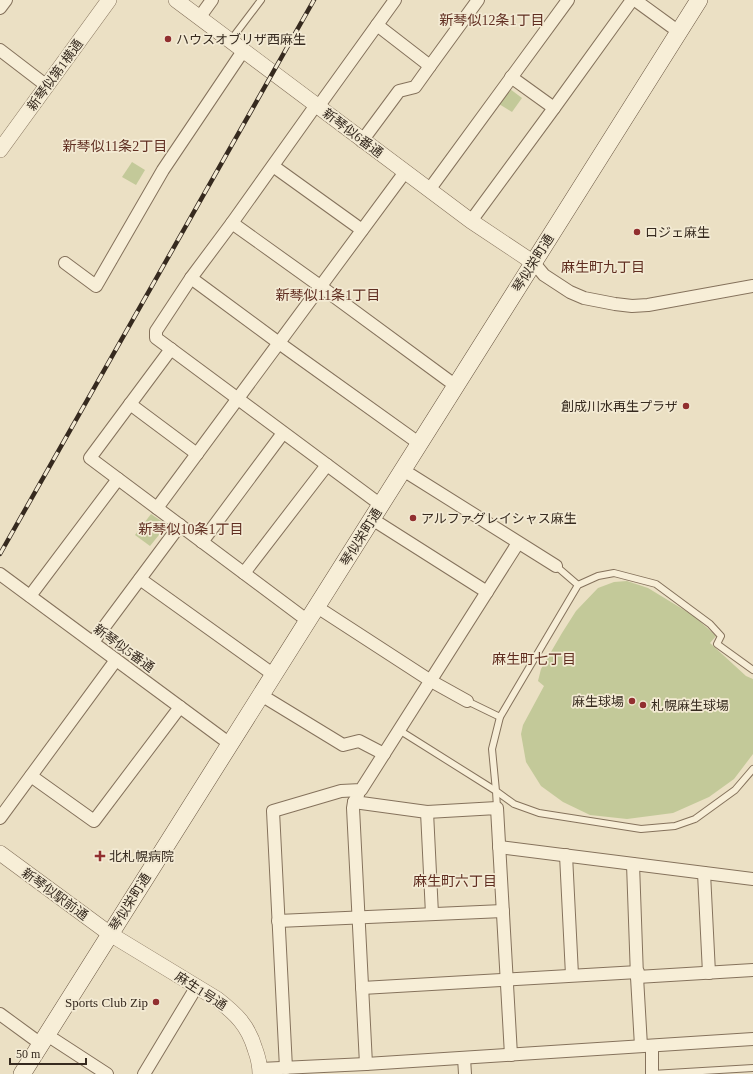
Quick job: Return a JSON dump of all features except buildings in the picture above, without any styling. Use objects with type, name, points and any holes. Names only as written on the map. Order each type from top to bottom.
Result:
[{"type":"main road","name":"琴似栄町通","points":[[22,1074],[699,0]]},
{"type":"street","points":[[0,8],[6,0]]},
{"type":"street","name":"新琴似第1横通","points":[[2,141],[47,86],[109,0]]},
{"type":"street","name":"新琴似6番通","points":[[176,0],[470,221],[534,263]]},
{"type":"street","points":[[199,18],[212,0]]},
{"type":"street","points":[[395,0],[191,278],[156,331],[156,338],[327,465],[377,512],[487,592]]},
{"type":"street","points":[[362,141],[399,91],[415,87],[478,0]]},
{"type":"street","points":[[429,190],[568,0]]},
{"type":"street","points":[[470,221],[634,0],[679,32]]},
{"type":"street","points":[[377,25],[430,66]]},
{"type":"street","points":[[0,50],[47,86]]},
{"type":"street","points":[[65,263],[96,286],[163,170],[243,51]]},
{"type":"street","points":[[511,77],[554,108]]},
{"type":"street","points":[[273,166],[362,230]]},
{"type":"street","points":[[157,508],[405,172]]},
{"type":"street","points":[[232,224],[320,286],[456,386]]},
{"type":"street","points":[[534,263],[544,275],[570,292],[584,298],[615,304],[648,305],[753,286]]},
{"type":"street","points":[[191,278],[420,444]]},
{"type":"street","points":[[171,349],[90,458],[244,573],[312,614],[467,701]]},
{"type":"street","points":[[130,404],[197,454]]},
{"type":"street","points":[[202,542],[283,433]]},
{"type":"street","points":[[244,573],[327,465]]},
{"type":"street","points":[[403,470],[556,566]]},
{"type":"street","points":[[30,596],[118,478]]},
{"type":"street","points":[[93,642],[180,525]]},
{"type":"street","points":[[366,1064],[353,808],[354,802],[518,543]]},
{"type":"street","name":"新琴似5番通","points":[[0,574],[230,744]]},
{"type":"street","points":[[140,579],[274,675]]},
{"type":"street","points":[[0,818],[116,660]]},
{"type":"street","points":[[261,695],[343,744],[359,741],[384,754]]},
{"type":"street","points":[[31,776],[94,820],[180,707]]},
{"type":"street","points":[[286,1068],[273,811],[341,791],[361,790]]},
{"type":"street","points":[[354,802],[427,812],[497,808],[511,1055]]},
{"type":"street","points":[[427,812],[432,914]]},
{"type":"street","points":[[499,847],[753,879]]},
{"type":"street","name":"新琴似駅前通","points":[[0,853],[110,934]]},
{"type":"street","points":[[566,856],[572,975]]},
{"type":"street","points":[[633,864],[637,975],[646,1046],[652,1074]]},
{"type":"street","points":[[704,873],[710,972]]},
{"type":"street","points":[[278,921],[502,911]]},
{"type":"street","name":"麻生1号通","points":[[110,934],[217,999],[239,1018],[248,1030],[258,1059],[260,1072]]},
{"type":"street","points":[[362,988],[572,975],[637,975],[753,970]]},
{"type":"street","points":[[144,1074],[197,986]]},
{"type":"street","points":[[0,1014],[107,1074]]},
{"type":"street","points":[[260,1072],[286,1068],[331,1070],[366,1064],[753,1039]]},
{"type":"street","points":[[464,1058],[465,1074]]},
{"type":"lane","points":[[230,41],[261,0]]},
{"type":"lane","points":[[556,566],[578,585]]},
{"type":"lane","points":[[497,808],[492,749],[500,717],[578,585],[598,576],[614,573],[656,584],[710,624],[721,636],[717,644],[753,670]]},
{"type":"lane","points":[[467,701],[500,717]]},
{"type":"lane","points":[[399,730],[514,804],[539,813],[641,829],[675,826],[695,819],[736,790],[753,769]]},
{"type":"lane","points":[[652,1074],[753,1068]]},
{"type":"green space","points":[[510,89],[522,98],[512,112],[499,104]]},
{"type":"green space","points":[[132,162],[145,170],[136,185],[122,177]]},
{"type":"green space","points":[[151,514],[167,525],[150,546],[135,535]]},
{"type":"green space","name":"札幌麻生球場","points":[[627,581],[648,588],[694,616],[716,636],[710,643],[746,676],[753,679],[753,754],[734,779],[709,797],[673,813],[627,819],[590,815],[563,802],[541,786],[526,762],[521,734],[523,725],[544,686],[538,681],[541,669],[576,611],[598,588],[614,582]]},
{"type":"railway","points":[[0,554],[314,0]]},
{"type":"place","name":"ハウスオブリザ西麻生","points":[[168,39]]},
{"type":"place","name":"ロジェ麻生","points":[[637,232]]},
{"type":"place","name":"創成川水再生プラザ","points":[[686,406]]},
{"type":"place","name":"アルファグレイシャス麻生","points":[[413,518]]},
{"type":"place","name":"麻生球場","points":[[632,701]]},
{"type":"place","name":"札幌麻生球場","points":[[643,705]]},
{"type":"place","name":"北札幌病院","points":[[100,856]]},
{"type":"place","name":"Sports Club Zip","points":[[156,1002]]},
{"type":"district","name":"新琴似12条1丁目","points":[[492,20]]},
{"type":"district","name":"新琴似11条2丁目","points":[[115,146]]},
{"type":"district","name":"麻生町九丁目","points":[[603,267]]},
{"type":"district","name":"新琴似11条1丁目","points":[[328,295]]},
{"type":"district","name":"新琴似10条1丁目","points":[[191,529]]},
{"type":"district","name":"麻生町七丁目","points":[[534,659]]},
{"type":"district","name":"麻生町六丁目","points":[[455,881]]}]
